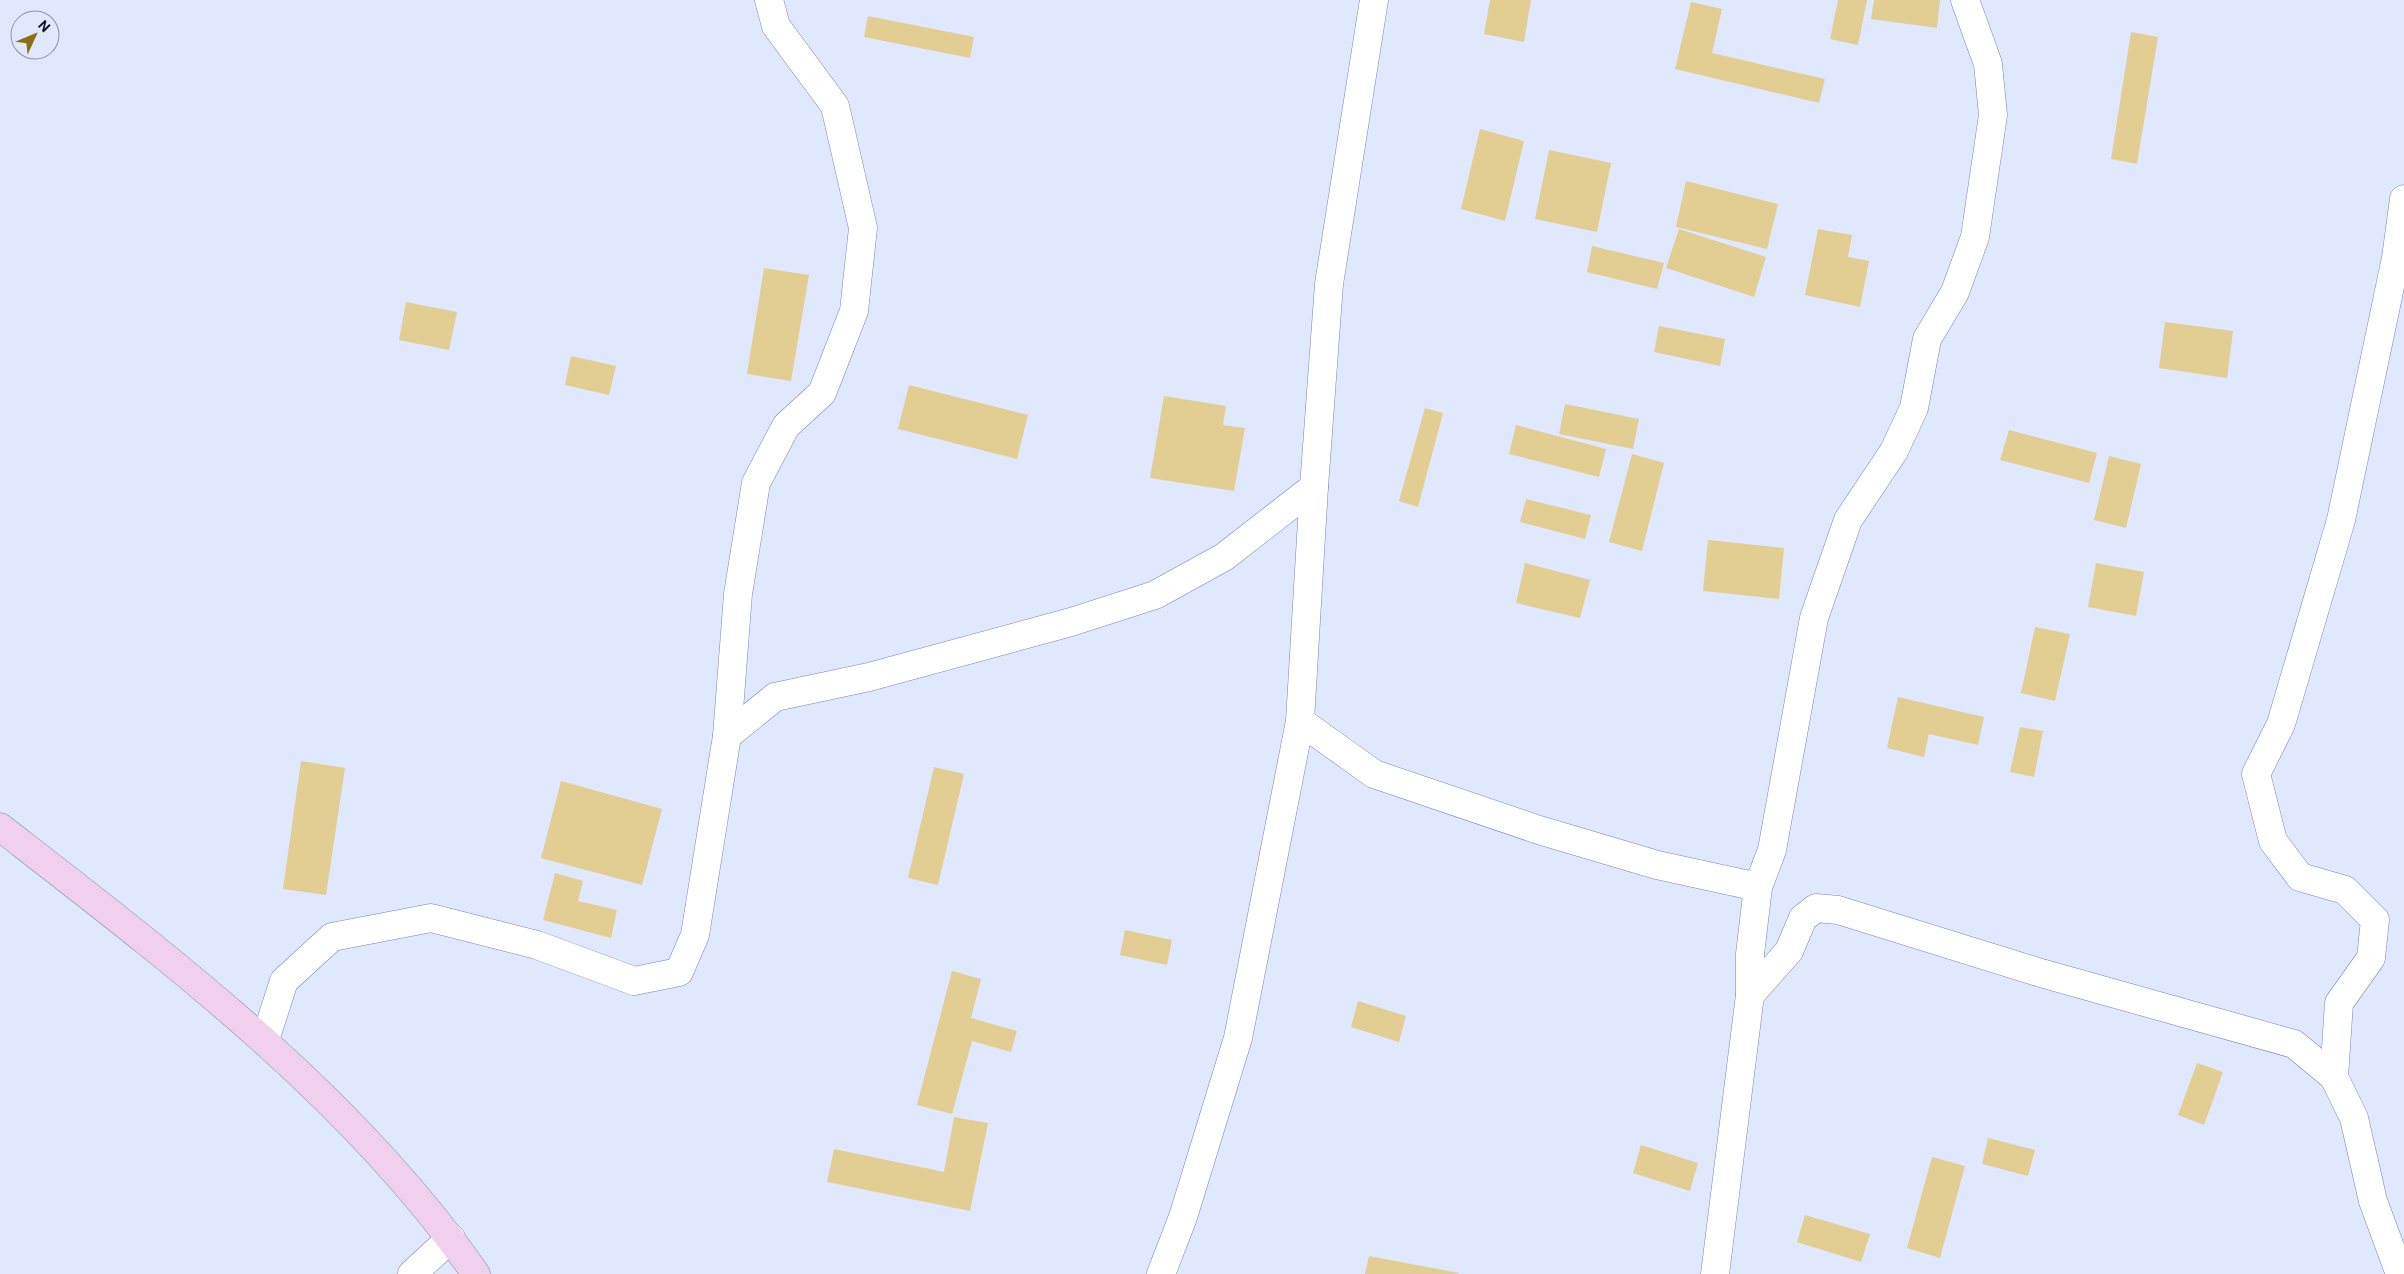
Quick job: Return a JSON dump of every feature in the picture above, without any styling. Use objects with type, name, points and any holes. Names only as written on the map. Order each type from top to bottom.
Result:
[{"type":"main road","points":[[0,827],[130,928],[265,1040],[384,1160],[451,1238],[476,1274]]},
{"type":"street","points":[[265,1040],[284,981],[332,937],[431,918],[537,945],[634,981],[679,972],[696,935],[727,736],[738,594],[756,483],[786,426],[822,393],[854,311],[863,228],[835,106],[776,26],[769,0]]},
{"type":"street","points":[[1161,1274],[1183,1217],[1238,1038],[1300,721],[1314,486],[1329,284],[1374,0]]},
{"type":"street","points":[[1715,1274],[1750,995],[1750,954],[1758,887],[1772,850],[1814,618],[1848,520],[1894,452],[1914,408],[1927,339],[1955,292],[1975,237],[1993,115],[1988,64],[1965,0]]},
{"type":"street","points":[[2334,1077],[2339,1003],[2371,958],[2375,920],[2346,890],[2300,877],[2273,840],[2256,774],[2281,724],[2341,520],[2396,258],[2404,199]]},
{"type":"street","points":[[727,736],[776,697],[870,677],[1071,622],[1155,594],[1224,557],[1314,486]]},
{"type":"street","points":[[1300,721],[1374,774],[1538,830],[1657,865],[1758,887]]},
{"type":"street","points":[[1750,995],[1789,951],[1803,918],[1816,908],[1838,910],[2041,973],[2294,1044],[2334,1077],[2354,1118],[2373,1202],[2400,1274]]},
{"type":"street","points":[[412,1274],[451,1238]]},
{"type":"building","points":[[1490,0],[1531,0],[1524,42],[1484,34]]},
{"type":"building","points":[[1838,0],[1867,0],[1858,45],[1830,39]]},
{"type":"building","points":[[1874,0],[1940,0],[1937,28],[1871,19]]},
{"type":"building","points":[[1691,2],[1722,9],[1712,53],[1825,79],[1819,103],[1675,69]]},
{"type":"building","points":[[868,16],[974,37],[970,58],[864,37]]},
{"type":"building","points":[[2131,32],[2158,37],[2137,164],[2111,159]]},
{"type":"building","points":[[1480,129],[1524,141],[1505,221],[1461,209]]},
{"type":"building","points":[[1549,150],[1611,163],[1597,232],[1535,219]]},
{"type":"building","points":[[1686,181],[1778,204],[1767,249],[1676,227]]},
{"type":"building","points":[[1679,229],[1766,257],[1754,297],[1666,268]]},
{"type":"building","points":[[1818,229],[1852,235],[1848,257],[1869,261],[1860,307],[1805,295]]},
{"type":"building","points":[[1592,246],[1664,263],[1657,289],[1587,272]]},
{"type":"building","points":[[764,268],[809,275],[791,381],[747,374]]},
{"type":"building","points":[[406,302],[457,312],[449,350],[399,340]]},
{"type":"building","points":[[2165,322],[2233,331],[2227,378],[2159,368]]},
{"type":"building","points":[[1659,326],[1725,339],[1720,366],[1654,352]]},
{"type":"building","points":[[571,356],[616,366],[609,395],[565,385]]},
{"type":"building","points":[[909,385],[1028,415],[1017,459],[898,429]]},
{"type":"building","points":[[1164,396],[1226,406],[1223,425],[1245,428],[1234,491],[1150,478]]},
{"type":"building","points":[[1565,404],[1639,419],[1633,449],[1559,434]]},
{"type":"building","points":[[1425,408],[1443,413],[1418,507],[1399,501]]},
{"type":"building","points":[[1516,425],[1606,449],[1599,477],[1509,454]]},
{"type":"building","points":[[2009,430],[2097,453],[2089,483],[2000,460]]},
{"type":"building","points":[[1632,454],[1664,463],[1642,551],[1609,542]]},
{"type":"building","points":[[2109,456],[2141,464],[2126,528],[2094,520]]},
{"type":"building","points":[[1526,499],[1591,515],[1585,539],[1520,522]]},
{"type":"building","points":[[1708,540],[1784,548],[1779,599],[1703,591]]},
{"type":"building","points":[[1525,563],[1590,580],[1580,618],[1516,603]]},
{"type":"building","points":[[2096,563],[2144,572],[2136,616],[2088,607]]},
{"type":"building","points":[[2035,627],[2070,634],[2055,701],[2021,693]]},
{"type":"building","points":[[1898,697],[1984,717],[1978,745],[1929,734],[1924,757],[1887,748]]},
{"type":"building","points":[[2020,727],[2043,731],[2034,777],[2010,772]]},
{"type":"building","points":[[301,761],[345,768],[326,895],[283,889]]},
{"type":"building","points":[[934,767],[964,774],[938,885],[908,878]]},
{"type":"building","points":[[561,781],[662,809],[642,885],[541,858]]},
{"type":"building","points":[[555,873],[583,881],[578,901],[617,910],[611,938],[543,920]]},
{"type":"building","points":[[1125,930],[1172,940],[1167,965],[1120,955]]},
{"type":"building","points":[[952,971],[981,979],[971,1018],[1017,1031],[1011,1052],[972,1041],[952,1114],[917,1105]]},
{"type":"building","points":[[1358,1001],[1406,1016],[1399,1042],[1351,1027]]},
{"type":"building","points":[[2197,1063],[2223,1072],[2204,1125],[2178,1115]]},
{"type":"building","points":[[954,1117],[988,1123],[970,1211],[827,1182],[834,1149],[944,1172]]},
{"type":"building","points":[[1988,1138],[2035,1150],[2028,1176],[1982,1164]]},
{"type":"building","points":[[1641,1145],[1698,1163],[1690,1191],[1633,1173]]},
{"type":"building","points":[[1932,1157],[1965,1166],[1940,1258],[1907,1248]]},
{"type":"building","points":[[1805,1215],[1870,1234],[1861,1262],[1797,1242]]},
{"type":"building","points":[[1369,1256],[1459,1273],[1365,1274]]}]
